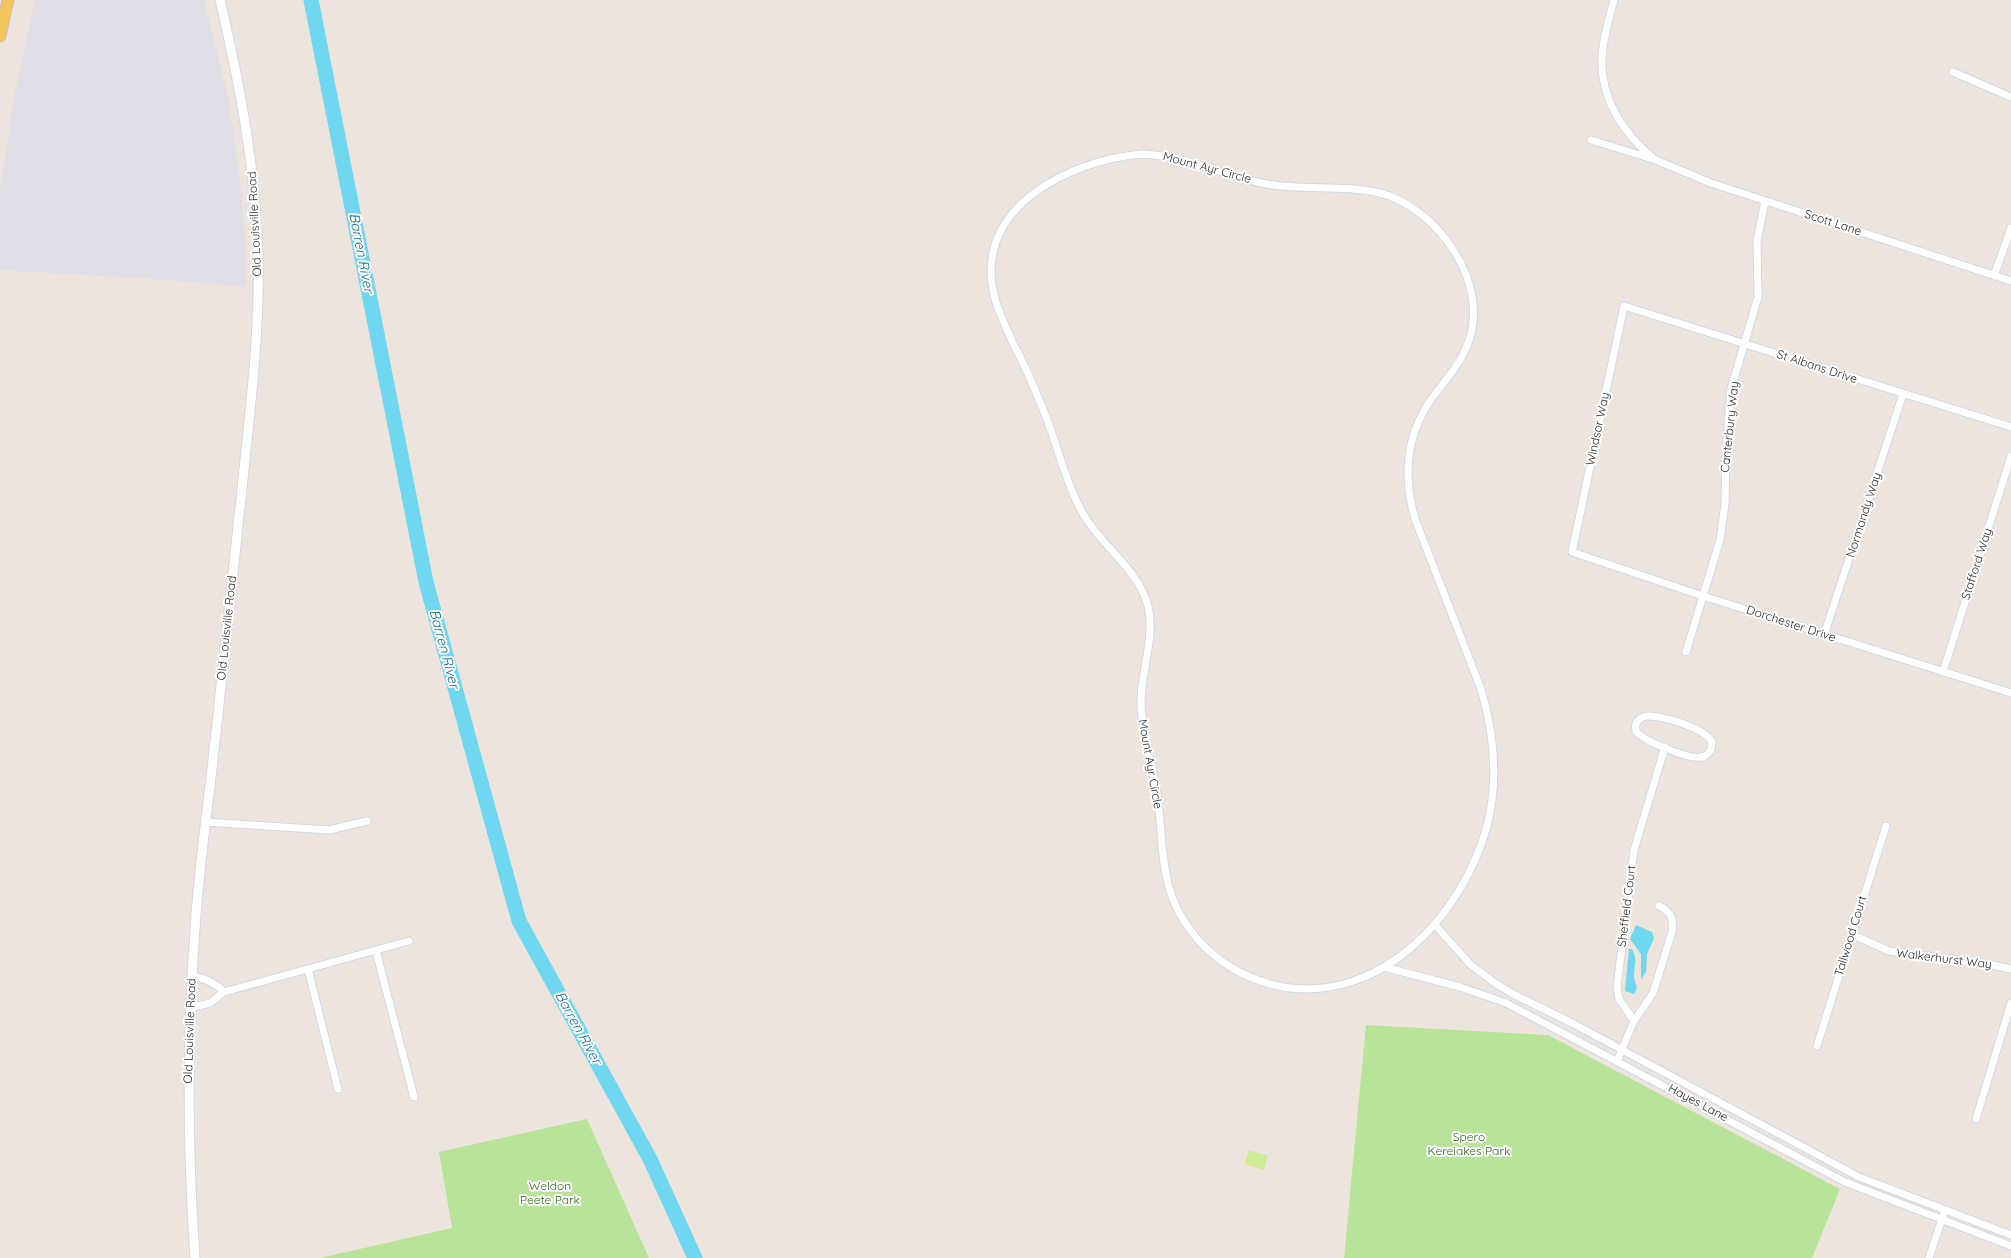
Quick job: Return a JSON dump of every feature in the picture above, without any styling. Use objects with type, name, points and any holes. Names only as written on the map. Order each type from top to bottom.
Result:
[{"type":"main road","points":[[0,36],[8,0]]},
{"type":"street","name":"Old Louisville Road","points":[[195,1258],[189,1144],[190,1008],[196,914],[249,425],[258,296],[256,215],[251,156],[236,70],[220,0]]},
{"type":"street","name":"Scott Lane","points":[[1614,0],[1603,50],[1604,83],[1611,104],[1622,124],[1635,142],[1656,160]]},
{"type":"street","points":[[1953,72],[2011,97]]},
{"type":"street","name":"Scott Lane","points":[[1591,140],[1656,160],[1690,176],[2011,281]]},
{"type":"street","name":"Mount Ayr Circle","points":[[1142,154],[1179,158],[1272,185],[1350,189],[1380,194],[1407,204],[1424,216],[1448,244],[1464,269],[1473,299],[1472,329],[1461,358],[1433,396],[1417,424],[1408,453],[1407,477],[1410,502],[1415,519],[1487,708],[1492,740],[1494,779],[1489,816],[1480,848],[1459,890],[1435,925],[1407,952],[1384,968],[1349,983],[1322,988],[1291,988],[1266,983],[1229,966],[1208,950],[1192,932],[1172,900],[1164,871],[1157,794],[1142,718],[1142,686],[1150,622],[1148,606],[1142,590],[1133,575],[1100,538],[1082,512],[1069,483],[1042,406],[1003,321],[993,294],[993,259],[1005,224],[1024,200],[1052,181],[1105,160],[1142,154]]},
{"type":"street","name":"Canterbury Way","points":[[1686,652],[1720,540],[1731,389],[1758,297],[1757,241],[1765,201]]},
{"type":"street","points":[[1994,276],[2011,228]]},
{"type":"street","name":"St Albans Drive","points":[[1624,306],[2011,427]]},
{"type":"street","name":"Windsor Way","points":[[1572,552],[1624,306]]},
{"type":"street","name":"Normandy Way","points":[[1824,635],[1903,394]]},
{"type":"street","name":"Stafford Way","points":[[1943,672],[2011,456]]},
{"type":"street","name":"Dorchester Drive","points":[[1572,552],[1824,635],[2011,693]]},
{"type":"street","points":[[1646,716],[1655,716],[1697,730],[1710,737],[1712,744],[1710,752],[1699,757],[1665,747],[1639,735],[1636,728],[1639,719],[1646,716]]},
{"type":"street","name":"Sheffield Court","points":[[1634,1021],[1619,999],[1617,982],[1634,850],[1665,747]]},
{"type":"street","points":[[205,822],[329,830],[367,821]]},
{"type":"street","name":"Tallwood Court","points":[[1817,1046],[1886,826]]},
{"type":"street","points":[[1617,1061],[1634,1021],[1653,993],[1672,932],[1673,921],[1670,915],[1659,906]]},
{"type":"street","name":"Hayes Lane","points":[[1435,925],[1463,957],[1495,983],[1854,1174],[2011,1235]]},
{"type":"street","name":"Walkerhurst Way","points":[[1851,934],[1889,951],[1976,962],[2011,969]]},
{"type":"street","points":[[190,1008],[210,1003],[224,992],[409,941]]},
{"type":"street","points":[[376,951],[414,1097]]},
{"type":"street","name":"Hayes Lane","points":[[1384,968],[1496,999],[1845,1182],[2011,1246]]},
{"type":"street","points":[[308,969],[338,1089]]},
{"type":"street","points":[[192,976],[206,979],[216,984],[224,992]]},
{"type":"street","points":[[1976,1119],[2011,1002]]},
{"type":"street","points":[[1929,1258],[1945,1210]]},
{"type":"shaded area","points":[[35,0],[204,0],[229,100],[240,180],[246,245],[246,287],[170,280],[0,270],[0,191],[15,92]]},
{"type":"green space","name":"Spero Kereiakes Park","points":[[1366,1025],[1548,1035],[1840,1189],[1812,1258],[1344,1258]]},
{"type":"green space","name":"Weldon Peete Park","points":[[587,1119],[649,1258],[320,1258],[452,1228],[439,1152]]},
{"type":"green space","points":[[1249,1150],[1268,1156],[1264,1170],[1245,1164]]},
{"type":"water","points":[[1636,925],[1652,932],[1654,938],[1647,954],[1646,972],[1641,979],[1641,954],[1630,939]]},
{"type":"water","points":[[1629,949],[1632,949],[1635,959],[1634,976],[1637,988],[1634,994],[1625,991]]},
{"type":"waterway","name":"Barren River","points":[[311,0],[426,582],[519,921],[650,1159],[695,1258]]}]
